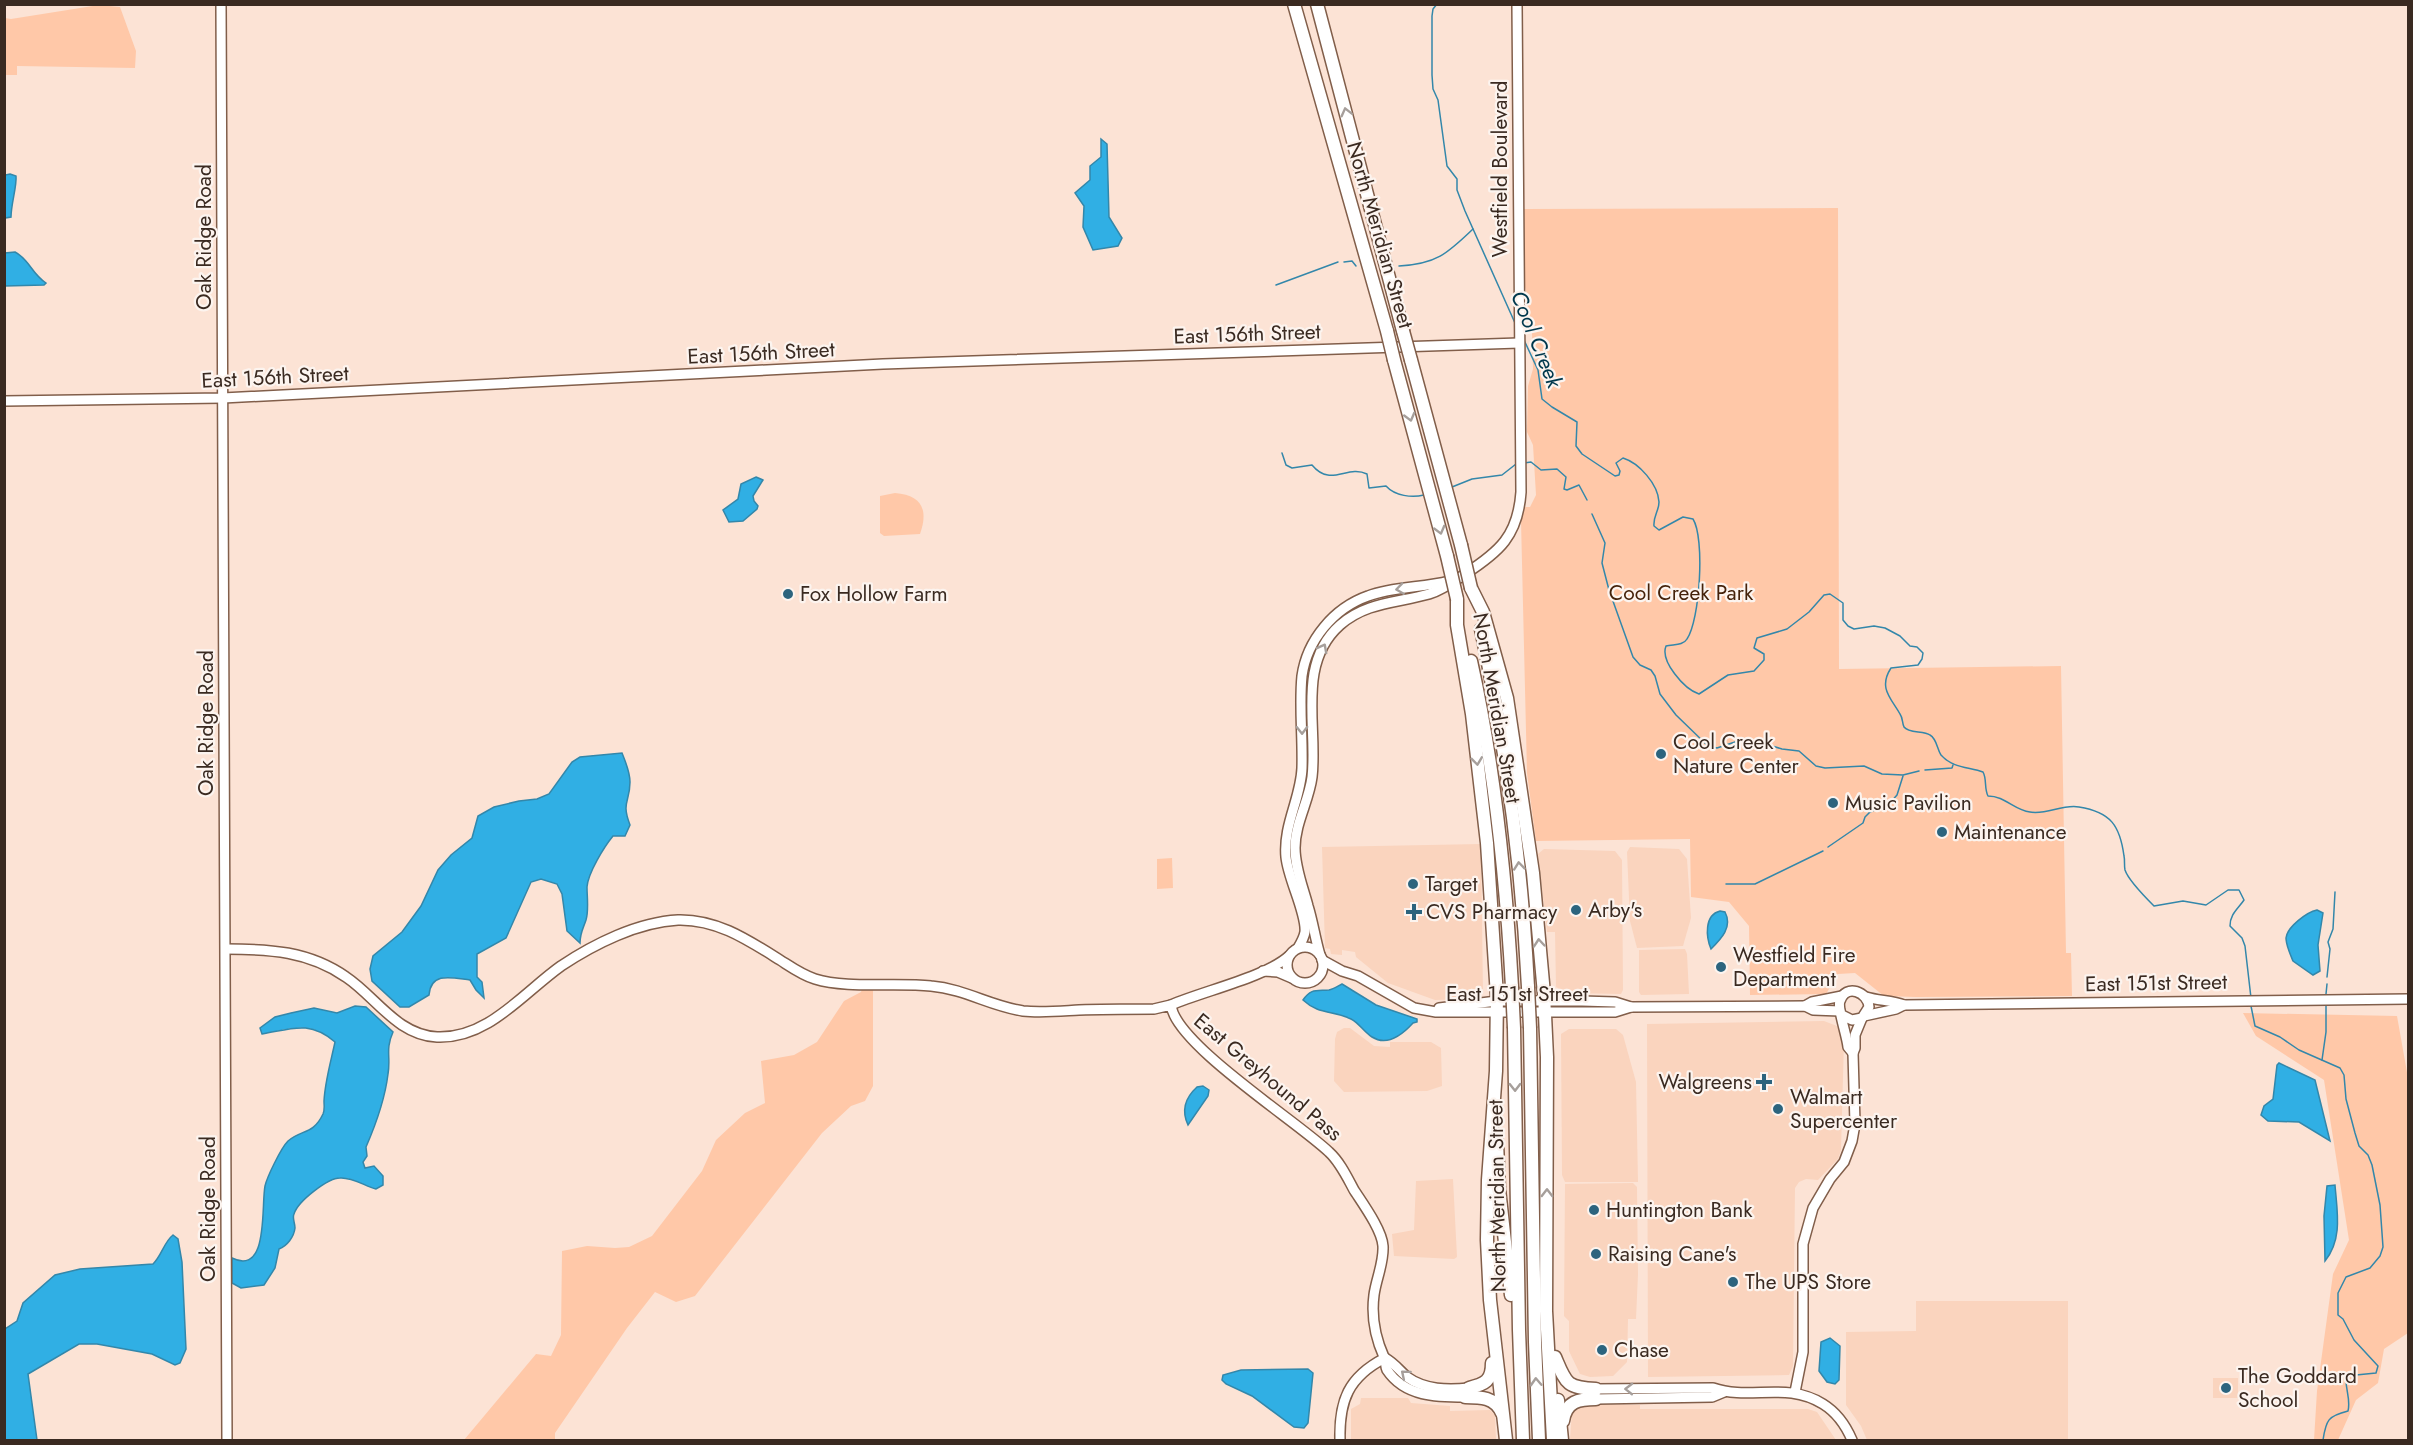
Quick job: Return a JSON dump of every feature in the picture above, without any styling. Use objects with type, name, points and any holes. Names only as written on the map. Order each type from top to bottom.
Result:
[{"type":"highway","points":[[1285,4],[1332,137]]},
{"type":"highway","name":"North Meridian Street","points":[[1294,4],[1387,332],[1458,599],[1475,678],[1493,786],[1505,884],[1514,1028],[1523,1440]]},
{"type":"highway","name":"North Meridian Street","points":[[1317,4],[1461,545],[1495,698],[1511,796],[1520,875],[1530,1028],[1535,1342],[1539,1440]]},
{"type":"highway","points":[[1321,4],[1340,89]]},
{"type":"highway","points":[[1471,588],[1483,612],[1513,728],[1533,873],[1545,1007],[1546,1311],[1552,1440]]},
{"type":"highway","points":[[1458,599],[1457,625],[1472,714],[1487,843],[1497,1007],[1499,1189],[1508,1256],[1522,1420]]},
{"type":"highway","points":[[1496,1071],[1487,1200],[1488,1260],[1492,1320],[1505,1435]]},
{"type":"highway","points":[[1547,1231],[1562,1440]]},
{"type":"highway","points":[[1467,1393],[1485,1384],[1491,1375],[1492,1320]]},
{"type":"highway","points":[[1555,1357],[1568,1384],[1596,1394]]},
{"type":"highway","points":[[1467,1393],[1489,1399],[1499,1406],[1505,1435]]},
{"type":"highway","points":[[1562,1440],[1563,1417],[1568,1406],[1596,1394]]},
{"type":"street","name":"Oak Ridge Road","points":[[221,4],[227,1440]]},
{"type":"street","name":"Westfield Boulevard","points":[[1321,957],[1299,876],[1295,849],[1299,824],[1312,778],[1312,684],[1314,668],[1320,653],[1330,636],[1353,615],[1386,602],[1435,592],[1497,552],[1513,528],[1520,498],[1517,4]]},
{"type":"street","name":"East 156th Street","points":[[4,401],[223,398],[883,364],[1519,340]]},
{"type":"street","name":"Westfield Boulevard","points":[[1298,948],[1304,935],[1305,924],[1288,875],[1286,848],[1289,821],[1302,772],[1302,676],[1305,661],[1324,627],[1337,613],[1368,596],[1443,582],[1475,567]]},
{"type":"street","name":"East Greyhound Pass","points":[[226,949],[281,950],[315,960],[347,977],[400,1024],[416,1033],[437,1037],[470,1032],[496,1019],[560,967],[592,948],[638,928],[677,920],[703,922],[724,928],[800,973],[831,982],[888,983],[956,989],[1000,1005],[1031,1012],[1154,1009],[1171,1005],[1174,1018],[1193,1040],[1330,1152],[1339,1163],[1383,1242],[1383,1258],[1374,1294],[1373,1320],[1378,1346],[1385,1358]]},
{"type":"street","points":[[1171,1005],[1263,971],[1298,948],[1310,948],[1321,957],[1322,972],[1314,981],[1303,983],[1278,972],[1263,971]]},
{"type":"street","points":[[1289,956],[1287,968],[1292,978]]},
{"type":"street","name":"East 151st Street","points":[[1321,957],[1342,971],[1358,976],[1404,1003],[1440,1008],[1545,1007],[1615,1012],[1631,1007],[1804,1006],[1813,1010],[1841,1013]]},
{"type":"street","points":[[1319,977],[1342,971]]},
{"type":"street","points":[[1796,1392],[1803,1352],[1803,1244],[1813,1208],[1830,1179],[1844,1162],[1852,1141],[1855,1124],[1852,1053],[1848,1047],[1839,1004],[1842,996],[1854,991],[1861,992],[1866,997],[1869,1007],[1855,1035],[1855,1048],[1852,1053]]},
{"type":"street","name":"East 151st Street","points":[[1804,1006],[1812,1002],[1842,996]]},
{"type":"street","name":"East 151st Street","points":[[1866,997],[1880,1001],[1895,1001],[1904,1005],[2409,999]]},
{"type":"street","name":"East 151st Street","points":[[1863,1017],[1904,1005]]},
{"type":"street","points":[[1841,1013],[1852,1020],[1863,1017]]},
{"type":"street","points":[[1340,1440],[1341,1409],[1347,1392],[1367,1369],[1385,1358],[1393,1362],[1406,1376],[1421,1384],[1467,1393]]},
{"type":"street","points":[[1596,1394],[1713,1388],[1724,1392],[1796,1392],[1828,1407],[1840,1420],[1852,1440]]},
{"type":"shaded area","points":[[1481,844],[1483,993],[1471,994],[1470,999],[1435,1000],[1388,983],[1356,957],[1355,952],[1342,950],[1342,955],[1331,954],[1330,949],[1325,948],[1322,847]]},
{"type":"shaded area","points":[[1630,847],[1679,849],[1687,859],[1691,918],[1683,946],[1637,948],[1630,921],[1627,852]]},
{"type":"shaded area","points":[[1544,849],[1615,851],[1622,860],[1623,990],[1621,994],[1568,993],[1556,987],[1555,932],[1547,932],[1538,854]]},
{"type":"shaded area","points":[[1685,949],[1689,994],[1641,995],[1639,992],[1639,950]]},
{"type":"shaded area","points":[[1824,1021],[1837,1026],[1844,1041],[1841,1150],[1838,1159],[1818,1180],[1806,1179],[1799,1182],[1795,1188],[1793,1366],[1789,1375],[1648,1377],[1647,1024]]},
{"type":"shaded area","points":[[1350,1028],[1374,1046],[1390,1047],[1390,1042],[1431,1042],[1441,1048],[1442,1086],[1427,1091],[1344,1092],[1334,1081],[1335,1039],[1337,1032]]},
{"type":"shaded area","points":[[1569,1029],[1616,1029],[1623,1035],[1636,1082],[1638,1182],[1565,1182],[1562,1175],[1561,1034]]},
{"type":"shaded area","points":[[1453,1179],[1457,1257],[1454,1259],[1394,1256],[1392,1234],[1414,1230],[1416,1181]]},
{"type":"shaded area","points":[[1633,1183],[1637,1187],[1638,1274],[1636,1319],[1628,1319],[1627,1362],[1613,1376],[1590,1377],[1580,1374],[1569,1351],[1569,1321],[1564,1316],[1565,1184]]},
{"type":"shaded area","points":[[1916,1301],[2068,1301],[2068,1440],[1867,1440],[1861,1426],[1846,1405],[1846,1332],[1916,1331]]},
{"type":"shaded area","name":"The Goddard School","points":[[2213,1378],[2238,1378],[2238,1398],[2213,1398]]},
{"type":"shaded area","points":[[1361,1398],[1408,1398],[1411,1403],[1450,1406],[1450,1411],[1490,1410],[1495,1415],[1496,1440],[1351,1440],[1351,1409],[1360,1404]]},
{"type":"shaded area","points":[[1580,1404],[1640,1405],[1640,1409],[1808,1409],[1817,1412],[1836,1440],[1570,1440],[1572,1411]]},
{"type":"green space","points":[[99,5],[120,7],[136,51],[135,68],[17,66],[17,75],[5,75],[5,18],[11,19]]},
{"type":"green space","name":"Cool Creek Park","points":[[1838,208],[1839,669],[2061,666],[2066,953],[2071,953],[2072,996],[1884,996],[1855,973],[1838,974],[1826,994],[1750,995],[1749,926],[1729,902],[1691,897],[1690,839],[1536,841],[1527,773],[1521,521],[1525,507],[1530,507],[1536,495],[1533,445],[1527,432],[1528,386],[1533,369],[1532,332],[1528,319],[1524,283],[1523,209]]},
{"type":"green space","points":[[895,493],[911,497],[921,505],[924,517],[920,534],[884,536],[880,533],[880,496]]},
{"type":"green space","points":[[1172,858],[1173,888],[1157,889],[1157,859]]},
{"type":"green space","points":[[863,986],[873,988],[873,1086],[865,1101],[851,1106],[822,1133],[695,1296],[676,1302],[655,1292],[627,1328],[555,1433],[555,1440],[464,1440],[536,1354],[551,1356],[561,1335],[562,1251],[587,1246],[629,1247],[652,1236],[702,1171],[716,1140],[745,1113],[765,1103],[761,1061],[794,1055],[817,1042],[844,1001],[861,992]]},
{"type":"green space","points":[[2243,1013],[2397,1016],[2408,1078],[2408,1333],[2384,1349],[2378,1383],[2356,1400],[2338,1440],[2314,1440],[2317,1391],[2333,1274],[2349,1240],[2324,1080],[2256,1036]]},
{"type":"water","points":[[1101,139],[1107,144],[1109,217],[1122,238],[1118,246],[1093,250],[1083,227],[1084,206],[1075,193],[1090,180],[1090,166],[1101,157]]},
{"type":"water","points":[[5,175],[16,176],[16,185],[11,217],[5,218]]},
{"type":"water","points":[[15,252],[46,283],[44,285],[5,286],[5,253]]},
{"type":"water","points":[[756,477],[763,480],[753,496],[758,506],[757,509],[743,521],[729,522],[723,510],[738,499],[741,484]]},
{"type":"water","points":[[622,753],[630,778],[626,811],[630,825],[625,836],[613,836],[590,875],[587,887],[587,916],[580,943],[567,931],[562,894],[557,884],[541,879],[531,882],[506,938],[477,954],[477,977],[482,982],[484,998],[470,980],[444,978],[434,982],[429,995],[409,1007],[400,1007],[372,981],[370,969],[373,956],[402,932],[421,906],[438,870],[451,855],[472,838],[478,816],[494,807],[537,799],[549,794],[572,762],[580,757]]},
{"type":"water","points":[[2317,910],[2323,913],[2318,945],[2320,971],[2313,975],[2293,961],[2286,938],[2290,929],[2298,921]]},
{"type":"water","points":[[1725,912],[1727,928],[1711,949],[1707,933],[1709,922],[1715,913]]},
{"type":"water","points":[[1342,984],[1376,1005],[1417,1019],[1417,1022],[1395,1038],[1378,1040],[1351,1019],[1320,1010],[1303,1000],[1312,992],[1329,990]]},
{"type":"water","points":[[355,1006],[366,1007],[393,1032],[389,1044],[389,1068],[385,1093],[366,1147],[367,1156],[363,1162],[365,1168],[374,1166],[383,1176],[383,1185],[376,1189],[354,1180],[340,1178],[314,1191],[301,1203],[293,1216],[295,1228],[293,1235],[279,1249],[275,1268],[264,1285],[241,1288],[232,1283],[232,1258],[244,1261],[252,1257],[258,1249],[268,1176],[288,1141],[311,1129],[323,1114],[335,1042],[326,1035],[308,1028],[262,1034],[260,1028],[275,1017],[291,1013],[314,1008],[337,1013]]},
{"type":"water","points":[[2279,1063],[2315,1080],[2330,1141],[2299,1122],[2268,1121],[2261,1115],[2264,1106],[2273,1099]]},
{"type":"water","points":[[1203,1086],[1209,1090],[1208,1096],[1188,1125],[1185,1114],[1187,1099],[1197,1087]]},
{"type":"water","points":[[2335,1185],[2337,1234],[2331,1252],[2325,1261],[2324,1216],[2327,1186]]},
{"type":"water","points":[[173,1235],[178,1239],[182,1262],[186,1349],[180,1363],[175,1365],[152,1354],[97,1344],[79,1344],[28,1374],[37,1440],[5,1440],[5,1329],[17,1321],[23,1303],[55,1275],[80,1269],[153,1264]]},
{"type":"water","points":[[1830,1338],[1840,1346],[1839,1380],[1835,1384],[1827,1382],[1819,1371],[1821,1342]]},
{"type":"water","points":[[1308,1369],[1313,1373],[1308,1423],[1304,1428],[1294,1427],[1252,1396],[1222,1380],[1223,1375],[1241,1370]]},
{"type":"waterway","name":"Cool Creek","points":[[1437,4],[1432,16],[1432,75],[1433,89],[1438,100],[1447,166],[1457,179],[1457,190],[1465,211],[1515,323]]},
{"type":"waterway","points":[[1399,266],[1432,260],[1456,245],[1473,229]]},
{"type":"waterway","points":[[1344,262],[1352,261],[1356,266]]},
{"type":"waterway","points":[[1276,285],[1338,262]]},
{"type":"waterway","name":"Cool Creek","points":[[1524,340],[1538,370],[1542,399],[1577,422],[1576,446],[1582,454],[1615,476],[1619,475],[1620,471],[1616,463],[1623,458],[1641,469],[1651,481],[1658,495],[1659,505],[1654,526],[1659,530],[1683,517],[1693,519],[1697,529],[1700,560],[1695,615],[1687,639],[1680,644],[1666,646],[1665,652],[1670,666],[1680,681],[1699,694],[1728,675],[1754,671],[1764,660],[1764,654],[1754,648],[1757,638],[1787,629],[1809,612],[1824,595],[1830,594],[1843,603],[1843,620],[1848,626],[1854,629],[1874,626],[1885,628],[1923,653],[1918,665],[1891,668],[1887,675],[1887,692],[1906,729],[1930,735],[1941,755],[1950,762],[1983,772],[1988,796],[1999,798],[2024,811],[2036,813],[2073,806],[2090,809],[2106,817],[2112,822],[2120,836],[2127,874],[2154,906],[2183,901],[2206,905],[2228,890],[2239,890],[2244,900],[2233,915],[2230,926],[2242,938],[2245,946],[2251,998]]},
{"type":"waterway","points":[[1282,453],[1286,465],[1292,468],[1312,465],[1326,475],[1360,472],[1367,474],[1369,488],[1386,486],[1404,495],[1424,495]]},
{"type":"waterway","points":[[1524,463],[1531,462],[1541,470],[1557,469],[1566,477],[1564,489],[1579,485],[1587,500]]},
{"type":"waterway","points":[[1452,487],[1472,479],[1502,475],[1516,464]]},
{"type":"waterway","points":[[1592,514],[1605,543],[1602,563],[1609,590],[1633,657],[1640,665],[1651,670],[1660,694],[1676,715],[1708,746],[1717,748],[1735,742],[1747,742],[1762,747],[1772,746],[1799,751],[1816,766],[1825,768],[1864,766],[1882,774],[1903,775],[1919,771]]},
{"type":"waterway","points":[[1925,770],[1952,768],[1953,765]]},
{"type":"waterway","points":[[1828,847],[1863,823],[1870,812],[1889,804],[1897,795],[1903,776]]},
{"type":"waterway","points":[[1726,884],[1755,884],[1823,851]]},
{"type":"waterway","points":[[2327,977],[2330,949],[2328,942],[2333,929],[2335,892]]},
{"type":"waterway","points":[[2326,994],[2327,984]]},
{"type":"waterway","points":[[2322,1060],[2326,1032],[2326,1003]]},
{"type":"waterway","name":"Cool Creek","points":[[2251,1006],[2255,1026],[2280,1037],[2299,1050],[2340,1068],[2344,1075],[2346,1099],[2355,1133],[2359,1146],[2368,1155],[2372,1165],[2380,1205],[2383,1247],[2380,1256],[2370,1268],[2346,1277],[2338,1293],[2338,1315],[2343,1319],[2354,1340],[2378,1366],[2376,1373],[2346,1376],[2348,1411],[2329,1420],[2323,1440]]},
{"type":"place","name":"Fox Hollow Farm","points":[[788,594]]},
{"type":"place","name":"Cool Creek Nature Center","points":[[1661,754]]},
{"type":"place","name":"Music Pavilion","points":[[1833,803]]},
{"type":"place","name":"Maintenance","points":[[1942,832]]},
{"type":"place","name":"Target","points":[[1413,884]]},
{"type":"place","name":"Arby's","points":[[1576,910]]},
{"type":"place","name":"CVS Pharmacy","points":[[1414,912]]},
{"type":"place","name":"Westfield Fire Department","points":[[1721,967]]},
{"type":"place","name":"Walgreens","points":[[1764,1082]]},
{"type":"place","name":"Walmart Supercenter","points":[[1778,1109]]},
{"type":"place","name":"Huntington Bank","points":[[1594,1210]]},
{"type":"place","name":"Raising Cane's","points":[[1596,1254]]},
{"type":"place","name":"The UPS Store","points":[[1733,1282]]},
{"type":"place","name":"Chase","points":[[1602,1350]]},
{"type":"place","name":"The Goddard School","points":[[2226,1388]]}]
